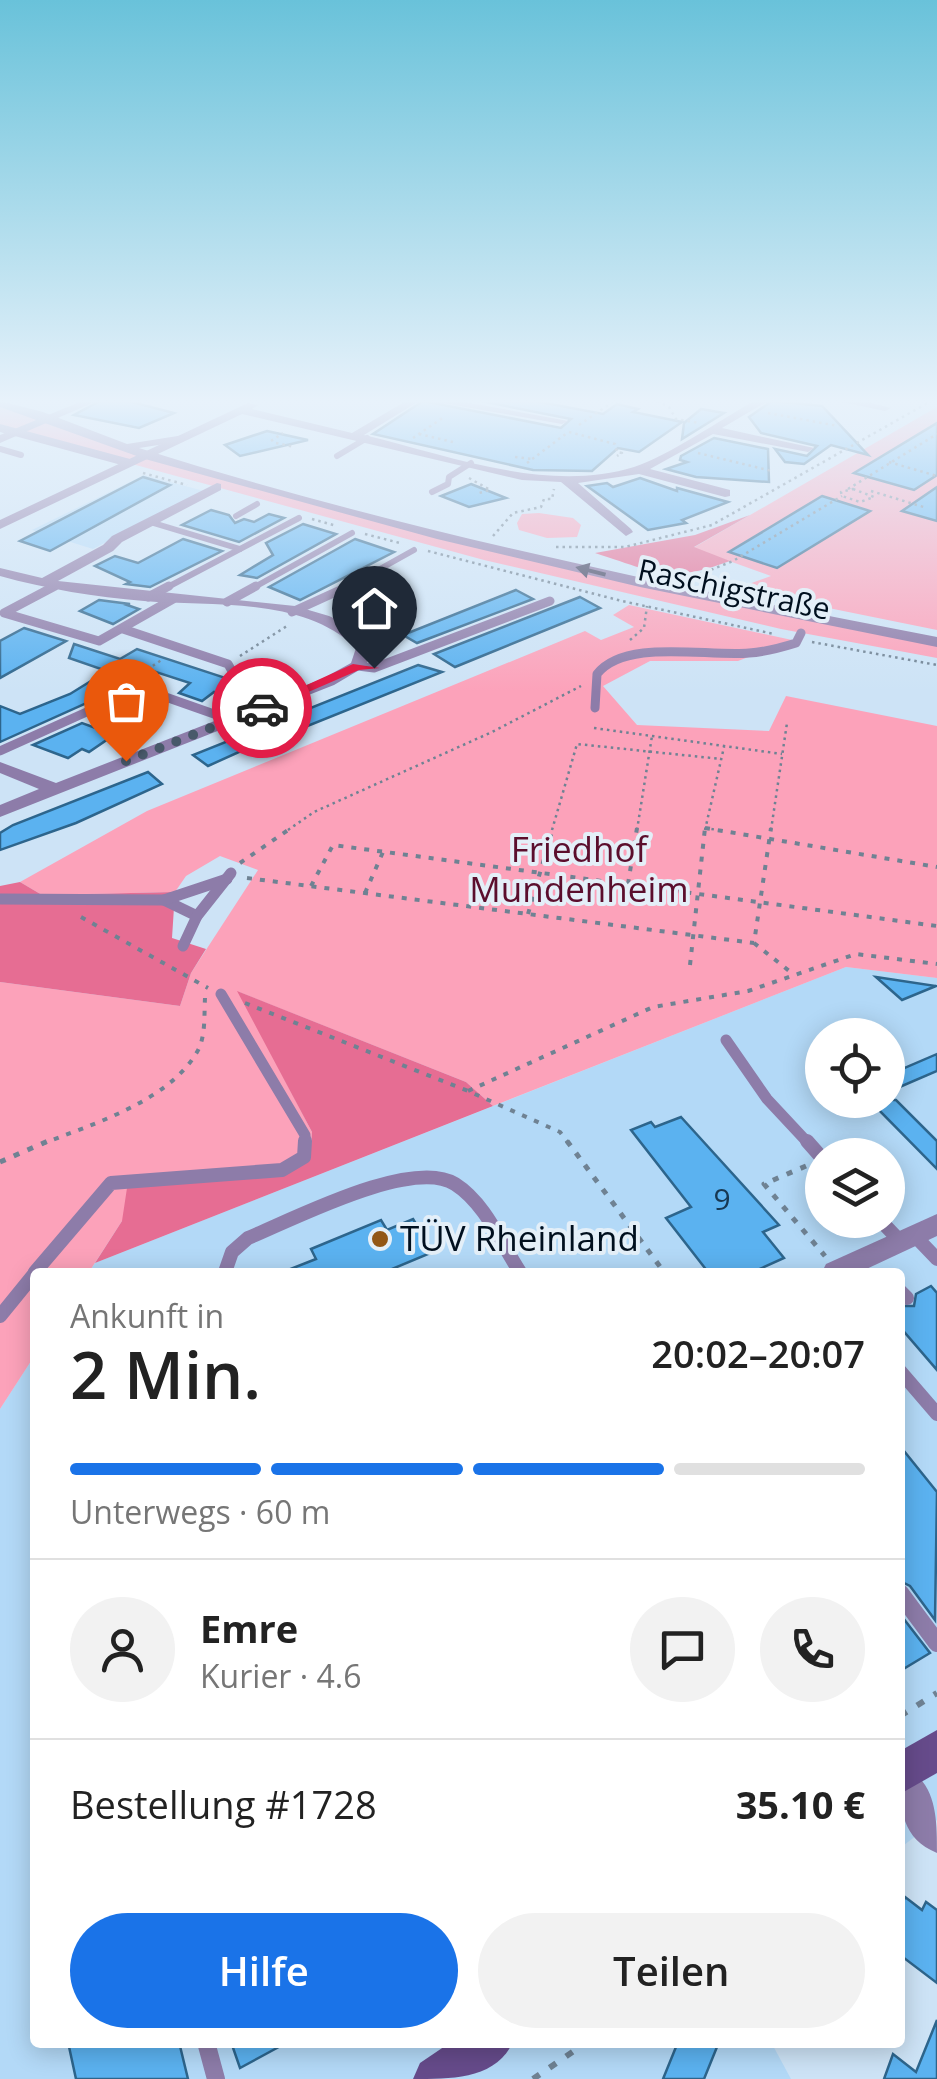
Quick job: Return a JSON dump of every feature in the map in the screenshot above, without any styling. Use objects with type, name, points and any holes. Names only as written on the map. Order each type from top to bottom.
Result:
[{"type":"main road","points":[[905,1771],[937,1750]]},
{"type":"main road","points":[[436,2079],[483,2048]]},
{"type":"street","points":[[4,520],[52,498]]},
{"type":"street","points":[[51,584],[196,498]]},
{"type":"street","name":"Raschigstraße","points":[[247,498],[484,560],[785,622],[937,642]]},
{"type":"street","name":"Raschigstraße","points":[[307,498],[785,622],[800,636],[937,662]]},
{"type":"street","points":[[582,498],[626,532]]},
{"type":"street","points":[[0,572],[51,584],[297,613],[336,624],[358,638],[364,647],[358,666],[299,693],[0,811]]},
{"type":"street","points":[[0,767],[55,789]]},
{"type":"street","points":[[844,1268],[917,1233]]},
{"type":"street","points":[[905,1789],[937,1835]]},
{"type":"lane","points":[[236,516],[257,504]]},
{"type":"lane","points":[[148,597],[301,517]]},
{"type":"lane","points":[[150,522],[240,549]]},
{"type":"lane","points":[[227,602],[353,532]]},
{"type":"lane","points":[[297,613],[416,549]]},
{"type":"lane","points":[[51,584],[4,613],[84,639],[99,640],[174,599]]},
{"type":"lane","points":[[358,666],[374,668],[550,601]]},
{"type":"lane","points":[[123,629],[228,664],[233,673],[299,693]]},
{"type":"lane","points":[[595,708],[594,680],[600,666],[621,656],[650,651],[762,655],[783,650],[800,636]]},
{"type":"lane","points":[[0,751],[140,688],[231,720]]},
{"type":"lane","points":[[0,898],[164,900],[229,876]]},
{"type":"lane","points":[[183,946],[197,916],[229,876]]},
{"type":"lane","points":[[164,900],[197,916]]},
{"type":"lane","points":[[39,1268],[111,1183],[282,1170],[304,1157],[305,1135],[214,991]]},
{"type":"lane","points":[[726,1040],[767,1098],[805,1139]]},
{"type":"lane","points":[[226,1268],[232,1252],[248,1238],[393,1181],[423,1174],[449,1179],[468,1195],[517,1268]]},
{"type":"lane","points":[[917,1233],[937,1259]]},
{"type":"lane","points":[[0,1316],[30,1279]]},
{"type":"lane","points":[[905,1376],[937,1414]]},
{"type":"lane","points":[[905,1600],[937,1643]]},
{"type":"lane","points":[[208,2048],[216,2079]]},
{"type":"path","points":[[493,536],[514,513],[542,507],[544,499],[552,498]]},
{"type":"path","points":[[687,578],[734,562],[839,498]]},
{"type":"path","points":[[847,498],[873,498]]},
{"type":"path","points":[[894,498],[928,508]]},
{"type":"path","points":[[301,517],[337,526]]},
{"type":"path","points":[[353,532],[402,544]]},
{"type":"path","points":[[416,549],[647,606],[937,662]]},
{"type":"path","points":[[621,656],[624,645],[644,628],[647,606]]},
{"type":"path","points":[[228,664],[297,613]]},
{"type":"path","points":[[131,680],[180,648]]},
{"type":"path","points":[[229,876],[271,838],[314,812],[492,732],[594,680]]},
{"type":"path","points":[[754,943],[787,722]]},
{"type":"path","points":[[594,728],[782,754]]},
{"type":"path","points":[[628,884],[652,736]]},
{"type":"path","points":[[528,914],[577,744],[721,759]]},
{"type":"path","points":[[690,965],[705,828],[724,747]]},
{"type":"path","points":[[705,828],[937,867]]},
{"type":"path","points":[[311,887],[334,846],[937,926]]},
{"type":"path","points":[[365,894],[383,852]]},
{"type":"path","points":[[229,876],[754,943],[794,975]]},
{"type":"path","points":[[52,899],[214,991],[560,1132],[661,1268]]},
{"type":"path","points":[[468,1092],[653,1007],[748,991],[856,954],[937,964]]},
{"type":"path","points":[[0,1162],[132,1106],[180,1074],[196,1054],[214,991]]},
{"type":"path","points":[[805,1165],[764,1184],[805,1234]]},
{"type":"path","points":[[808,1238],[833,1268]]},
{"type":"path","points":[[905,1713],[937,1693]]},
{"type":"path","points":[[532,2079],[577,2048]]},
{"type":"shaded area","points":[[97,498],[191,498],[93,549],[32,530]]},
{"type":"shaded area","points":[[750,515],[694,547],[730,561],[709,568],[662,573],[595,553],[695,535]]},
{"type":"shaded area","points":[[20,882],[42,895],[175,892],[172,938],[206,949],[191,973],[180,1006],[0,982],[0,886]]},
{"type":"shaded area","points":[[846,967],[937,978],[937,1820],[905,1844],[905,1268],[92,1268],[95,1263]]},
{"type":"shaded area","points":[[237,991],[466,1082],[493,1106],[95,1263],[122,1221],[127,1188],[310,1159],[312,1132]]},
{"type":"shaded area","points":[[30,1363],[30,2048],[774,2048],[791,2079],[0,2079],[0,1409]]},
{"type":"green space","points":[[257,498],[307,498],[500,549],[937,642],[937,658],[781,629],[484,560]]},
{"type":"green space","points":[[779,498],[937,498],[937,630],[735,589],[771,576],[693,548]]},
{"type":"green space","points":[[522,514],[573,518],[581,525],[577,537],[547,538],[519,530],[517,523]]},
{"type":"green space","name":"Friedhof Mundenheim","points":[[629,605],[792,640],[738,661],[650,661],[603,686],[637,725],[769,731],[786,696],[937,726],[937,978],[846,967],[493,1106],[466,1082],[239,992],[312,1132],[310,1159],[122,1221],[92,1268],[30,1268],[30,1363],[0,1409],[0,982],[180,1006],[191,973],[258,870],[220,856],[186,876],[175,892],[42,895],[20,882],[147,811],[585,631],[601,640],[634,627],[613,615]]},
{"type":"building","points":[[103,498],[146,498],[50,551],[20,541]]},
{"type":"building","points":[[446,498],[506,498],[469,507]]},
{"type":"building","points":[[604,498],[714,498],[728,502],[682,520],[686,523],[648,530]]},
{"type":"building","points":[[819,498],[870,511],[777,568],[729,552]]},
{"type":"building","points":[[921,498],[937,498],[937,521],[902,511]]},
{"type":"building","points":[[211,510],[229,515],[235,523],[244,519],[254,522],[269,514],[284,518],[239,542],[182,525]]},
{"type":"building","points":[[303,524],[336,534],[257,578],[240,575],[273,555],[266,543]]},
{"type":"building","points":[[183,539],[222,551],[150,587],[126,584],[130,582],[95,566],[115,556],[138,563]]},
{"type":"building","points":[[355,539],[394,552],[300,600],[269,587]]},
{"type":"building","points":[[516,590],[533,599],[417,643],[403,635]]},
{"type":"building","points":[[580,597],[600,608],[455,667],[434,654]]},
{"type":"building","points":[[99,600],[139,609],[113,624],[80,611]]},
{"type":"building","points":[[24,628],[66,641],[0,678],[0,641]]},
{"type":"building","points":[[74,644],[120,659],[137,649],[262,690],[246,702],[214,692],[202,701],[179,693],[190,683],[147,669],[109,693],[0,742],[0,706],[20,714],[70,694],[107,671],[69,658]]},
{"type":"building","points":[[418,665],[442,672],[265,743],[260,752],[241,751],[208,766],[193,755]]},
{"type":"building","points":[[128,714],[148,721],[123,738],[114,735],[89,752],[82,749],[68,758],[33,745],[82,723],[104,731]]},
{"type":"building","points":[[148,772],[162,784],[76,823],[0,850],[0,833],[13,825]]},
{"type":"building","points":[[876,977],[936,986],[902,1000]]},
{"type":"building","points":[[937,1054],[937,1071],[905,1085],[905,1068]]},
{"type":"building","points":[[905,1109],[937,1141],[937,1169],[887,1118],[905,1118]]},
{"type":"building","points":[[681,1117],[779,1225],[763,1232],[784,1258],[762,1268],[705,1268],[666,1218],[691,1207],[631,1130],[651,1122],[655,1127]]},
{"type":"building","name":"TÜV Rheinland","points":[[413,1219],[433,1252],[395,1268],[293,1268],[316,1259],[311,1249],[381,1220],[387,1230]]},
{"type":"building","points":[[931,1286],[937,1293],[937,1370],[905,1333],[905,1306],[914,1306],[916,1294]]},
{"type":"building","points":[[905,1452],[937,1492],[935,1620],[905,1584]]},
{"type":"building","points":[[905,1620],[930,1653],[905,1668]]},
{"type":"building","points":[[905,1897],[922,1910],[926,1902],[937,1910],[937,1983],[905,1959]]},
{"type":"building","points":[[937,2020],[937,2079],[884,2079],[893,2054],[916,2072]]},
{"type":"building","points":[[69,2048],[180,2048],[188,2079],[76,2079]]},
{"type":"building","points":[[233,2048],[277,2048],[240,2068]]},
{"type":"building","points":[[676,2048],[717,2048],[704,2079],[663,2079]]},
{"type":"way so far","points":[[126,761],[262,708]]},
{"type":"place","name":"TÜV Rheinland","points":[[380,1239]]},
{"type":"route","points":[[262,708],[358,666],[374,668]]}]
